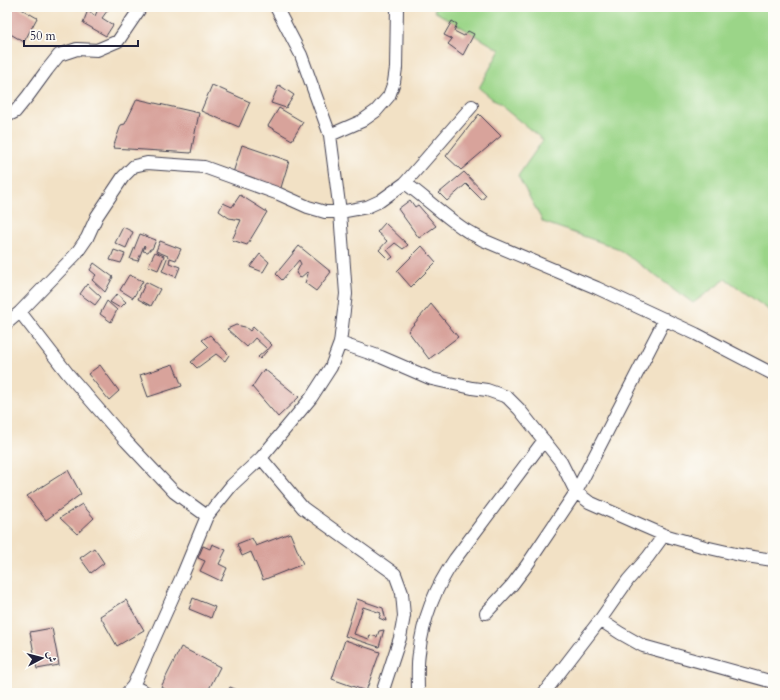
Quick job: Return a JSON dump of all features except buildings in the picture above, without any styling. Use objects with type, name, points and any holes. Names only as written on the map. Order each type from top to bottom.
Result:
[{"type":"street","points":[[7,116],[15,112],[59,56],[77,49],[97,50],[118,41],[142,7]]},
{"type":"street","points":[[147,693],[130,689],[183,574],[207,516],[232,485],[261,458],[311,398],[331,367],[340,343],[346,294],[340,212],[330,135],[301,55],[276,7]]},
{"type":"street","points":[[330,135],[362,121],[376,111],[389,96],[394,82],[396,68],[398,7]]},
{"type":"street","points":[[7,323],[20,312],[76,254],[87,238],[97,216],[123,177],[134,166],[147,162],[204,167],[279,194],[308,207],[325,212],[340,212],[367,207],[374,204],[406,183],[472,106]]},
{"type":"street","points":[[406,183],[466,231],[483,240],[597,288],[696,334],[773,374]]},
{"type":"street","points":[[20,312],[68,374],[126,441],[174,492],[207,516]]},
{"type":"street","points":[[486,613],[512,585],[576,492],[665,320]]},
{"type":"street","points":[[340,343],[381,357],[432,379],[486,390],[507,397],[561,462],[576,492],[589,502],[664,535],[705,547],[740,555],[773,560]]},
{"type":"street","points":[[418,693],[419,653],[425,620],[435,592],[444,574],[544,440]]},
{"type":"street","points":[[261,458],[303,508],[395,574],[402,594],[404,616],[400,638],[382,693]]},
{"type":"street","points":[[544,693],[600,620],[628,580],[648,557],[664,535]]},
{"type":"street","points":[[600,620],[643,646],[773,682]]},
{"type":"green space","points":[[436,7],[773,7],[773,313],[726,279],[693,303],[617,248],[543,222],[518,176],[543,140],[479,88],[500,50],[434,11]]}]
